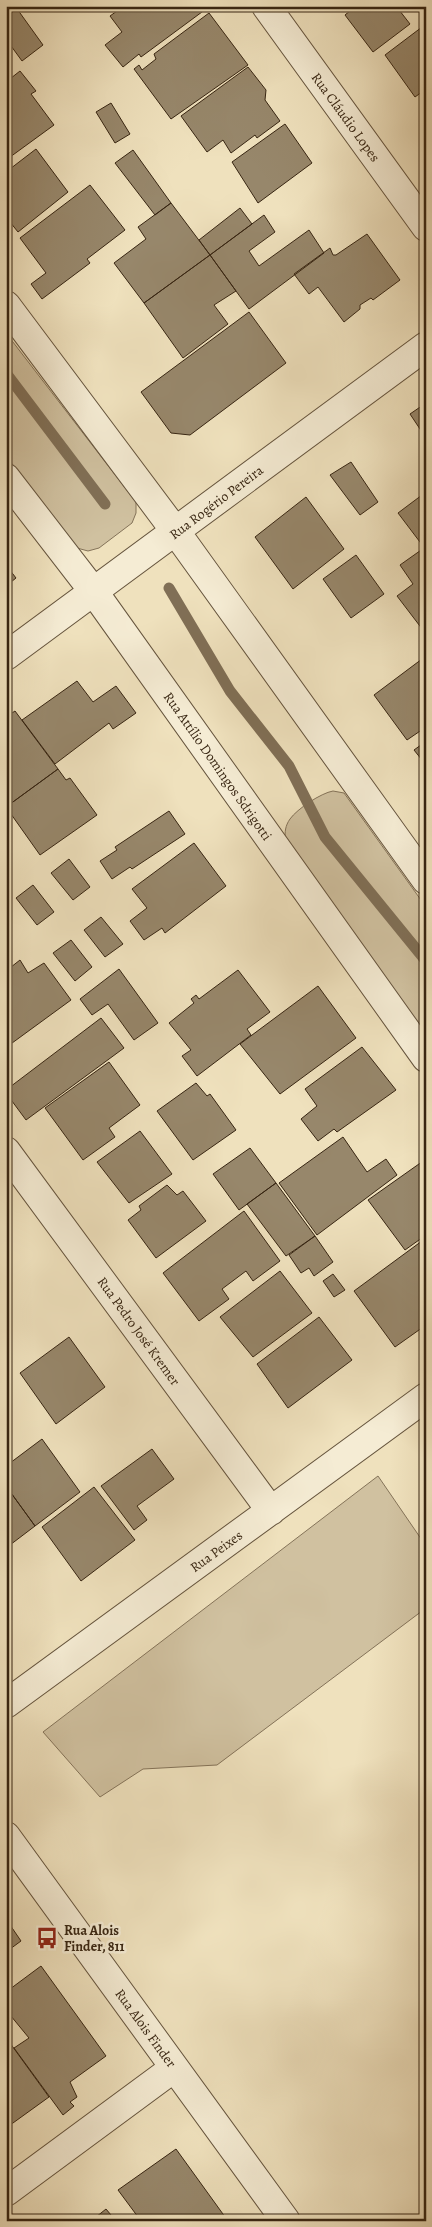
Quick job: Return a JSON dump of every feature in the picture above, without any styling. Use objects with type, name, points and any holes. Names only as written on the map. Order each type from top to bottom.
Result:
[{"type":"street","name":"Rua Cláudio Lopes","points":[[266,6],[426,227]]},
{"type":"street","points":[[6,305],[176,532],[426,880]]},
{"type":"street","name":"Rua Rogério Pereira","points":[[6,656],[426,346]]},
{"type":"street","name":"Rua Attílio Domingos Sdrigotti","points":[[6,478],[94,592],[426,1058]]},
{"type":"street","name":"Rua Pedro José Kremer","points":[[6,1151],[271,1511]]},
{"type":"street","name":"Rua Peixes","points":[[6,1704],[426,1398]]},
{"type":"street","name":"Rua Alois Finder","points":[[6,1836],[286,2221]]},
{"type":"street","points":[[6,2192],[174,2068]]},
{"type":"shaded area","points":[[6,333],[136,502],[136,513],[132,523],[99,548],[88,551],[77,548],[6,456]]},
{"type":"shaded area","points":[[333,791],[344,793],[426,907],[426,1037],[285,839],[286,827],[293,815],[316,798]]},
{"type":"shaded area","points":[[378,1476],[426,1546],[426,1608],[217,1765],[143,1769],[100,1797],[43,1732]]},
{"type":"building","points":[[15,6],[43,45],[22,61],[6,39],[6,13]]},
{"type":"building","points":[[92,6],[103,6],[96,11]]},
{"type":"building","points":[[124,6],[204,6],[206,9],[141,57],[139,54],[123,67],[105,45],[122,32],[110,16]]},
{"type":"building","points":[[356,6],[396,6],[410,24],[373,52],[345,15]]},
{"type":"building","points":[[209,13],[248,65],[171,119],[134,69],[139,65],[142,70],[156,59],[154,54]]},
{"type":"building","points":[[426,24],[426,89],[415,97],[385,55]]},
{"type":"building","points":[[248,67],[266,90],[265,100],[280,121],[257,138],[255,135],[231,153],[223,140],[207,152],[181,116]]},
{"type":"building","points":[[20,71],[36,91],[31,94],[54,125],[6,160],[6,82]]},
{"type":"building","points":[[111,103],[130,134],[115,143],[96,112]]},
{"type":"building","points":[[285,124],[312,163],[258,203],[232,162]]},
{"type":"building","points":[[36,149],[68,192],[18,232],[6,217],[6,172]]},
{"type":"building","points":[[133,150],[171,203],[155,215],[115,163]]},
{"type":"building","points":[[90,185],[125,230],[87,259],[90,263],[42,299],[31,284],[46,273],[20,238]]},
{"type":"building","points":[[171,203],[210,255],[144,303],[114,263],[146,239],[138,227]]},
{"type":"building","points":[[240,208],[252,224],[210,255],[199,240]]},
{"type":"building","points":[[264,215],[275,232],[249,251],[259,266],[309,230],[324,253],[249,309],[210,255]]},
{"type":"building","points":[[367,234],[400,280],[373,300],[371,298],[360,305],[360,309],[344,322],[318,287],[309,294],[294,274],[330,248],[333,255],[336,255]]},
{"type":"building","points":[[210,255],[236,291],[214,305],[228,324],[183,358],[144,303]]},
{"type":"building","points":[[249,312],[286,363],[190,435],[171,433],[141,392]]},
{"type":"building","points":[[426,403],[426,438],[410,414]]},
{"type":"building","points":[[351,462],[378,502],[360,515],[330,475]]},
{"type":"building","points":[[426,492],[426,550],[398,513]]},
{"type":"building","points":[[306,497],[344,549],[293,589],[255,537]]},
{"type":"building","points":[[424,548],[426,550],[426,634],[397,596],[413,584],[400,565]]},
{"type":"building","points":[[356,555],[384,594],[351,618],[323,579]]},
{"type":"building","points":[[6,565],[16,578],[6,586]]},
{"type":"building","points":[[426,656],[426,727],[407,740],[374,695]]},
{"type":"building","points":[[77,681],[93,702],[116,686],[136,713],[113,729],[109,723],[55,764],[22,720]]},
{"type":"building","points":[[15,711],[58,769],[6,807],[6,717]]},
{"type":"building","points":[[425,742],[426,744],[426,765],[414,750]]},
{"type":"building","points":[[58,769],[66,780],[70,778],[97,815],[40,855],[6,807]]},
{"type":"building","points":[[169,811],[185,834],[132,869],[130,867],[112,879],[100,861],[117,850],[115,847]]},
{"type":"building","points":[[194,843],[226,886],[165,933],[162,928],[144,940],[130,921],[147,908],[132,889]]},
{"type":"building","points":[[69,859],[90,887],[73,900],[51,873]]},
{"type":"building","points":[[33,885],[54,912],[37,925],[16,898]]},
{"type":"building","points":[[101,917],[123,944],[105,957],[84,930]]},
{"type":"building","points":[[71,940],[92,967],[75,981],[53,953]]},
{"type":"building","points":[[20,960],[28,973],[44,963],[71,1000],[8,1046],[6,1043],[6,971]]},
{"type":"building","points":[[119,969],[158,1023],[134,1040],[108,1004],[92,1015],[80,999]]},
{"type":"building","points":[[238,970],[270,1012],[247,1029],[251,1035],[197,1076],[182,1056],[191,1050],[169,1023],[194,1003],[191,999],[196,995],[199,999]]},
{"type":"building","points":[[318,986],[356,1038],[280,1094],[240,1044]]},
{"type":"building","points":[[101,1018],[124,1048],[26,1120],[6,1093],[6,1090]]},
{"type":"building","points":[[362,1047],[396,1090],[337,1132],[334,1129],[318,1141],[301,1119],[317,1106],[305,1089]]},
{"type":"building","points":[[109,1062],[140,1105],[109,1128],[115,1137],[83,1160],[45,1108]]},
{"type":"building","points":[[196,1083],[207,1096],[210,1094],[236,1130],[193,1160],[157,1111]]},
{"type":"building","points":[[140,1131],[172,1174],[129,1203],[97,1162]]},
{"type":"building","points":[[343,1137],[367,1172],[386,1159],[397,1175],[317,1235],[279,1183]]},
{"type":"building","points":[[250,1148],[276,1183],[239,1210],[213,1174]]},
{"type":"building","points":[[426,1159],[426,1235],[405,1250],[368,1200]]},
{"type":"building","points":[[276,1183],[315,1236],[286,1256],[247,1204]]},
{"type":"building","points":[[167,1185],[177,1195],[183,1191],[206,1221],[156,1258],[128,1220],[141,1210],[139,1206]]},
{"type":"building","points":[[244,1211],[280,1261],[253,1281],[246,1271],[222,1289],[229,1299],[199,1321],[163,1273]]},
{"type":"building","points":[[315,1236],[333,1262],[314,1276],[309,1268],[301,1273],[289,1255]]},
{"type":"building","points":[[426,1238],[426,1325],[395,1347],[354,1291]]},
{"type":"building","points":[[280,1271],[312,1313],[253,1357],[220,1317]]},
{"type":"building","points":[[333,1274],[345,1290],[334,1297],[323,1281]]},
{"type":"building","points":[[319,1317],[352,1360],[288,1408],[257,1364]]},
{"type":"building","points":[[69,1337],[105,1387],[56,1424],[20,1373]]},
{"type":"building","points":[[42,1439],[80,1492],[35,1526],[6,1486],[6,1466]]},
{"type":"building","points":[[152,1449],[174,1479],[137,1506],[147,1520],[134,1530],[101,1486]]},
{"type":"building","points":[[6,1486],[35,1526],[6,1548]]},
{"type":"building","points":[[94,1487],[135,1540],[81,1581],[42,1527]]},
{"type":"building","points":[[6,1919],[21,1941],[6,1952]]},
{"type":"building","points":[[41,1966],[106,2056],[70,2082],[77,2097],[70,2102],[74,2106],[63,2115],[14,2048],[29,2038],[6,2010],[6,1992]]},
{"type":"building","points":[[10,2043],[49,2097],[6,2128],[6,2045]]},
{"type":"building","points":[[176,2149],[228,2221],[141,2221],[118,2190]]},
{"type":"building","points":[[106,2209],[116,2221],[91,2221]]},
{"type":"waterway","points":[[6,373],[105,504]]},
{"type":"waterway","points":[[169,588],[230,691],[289,766],[325,837],[426,961]]},
{"type":"place","name":"Rua Alois Finder, 811","points":[[47,1938]]}]
